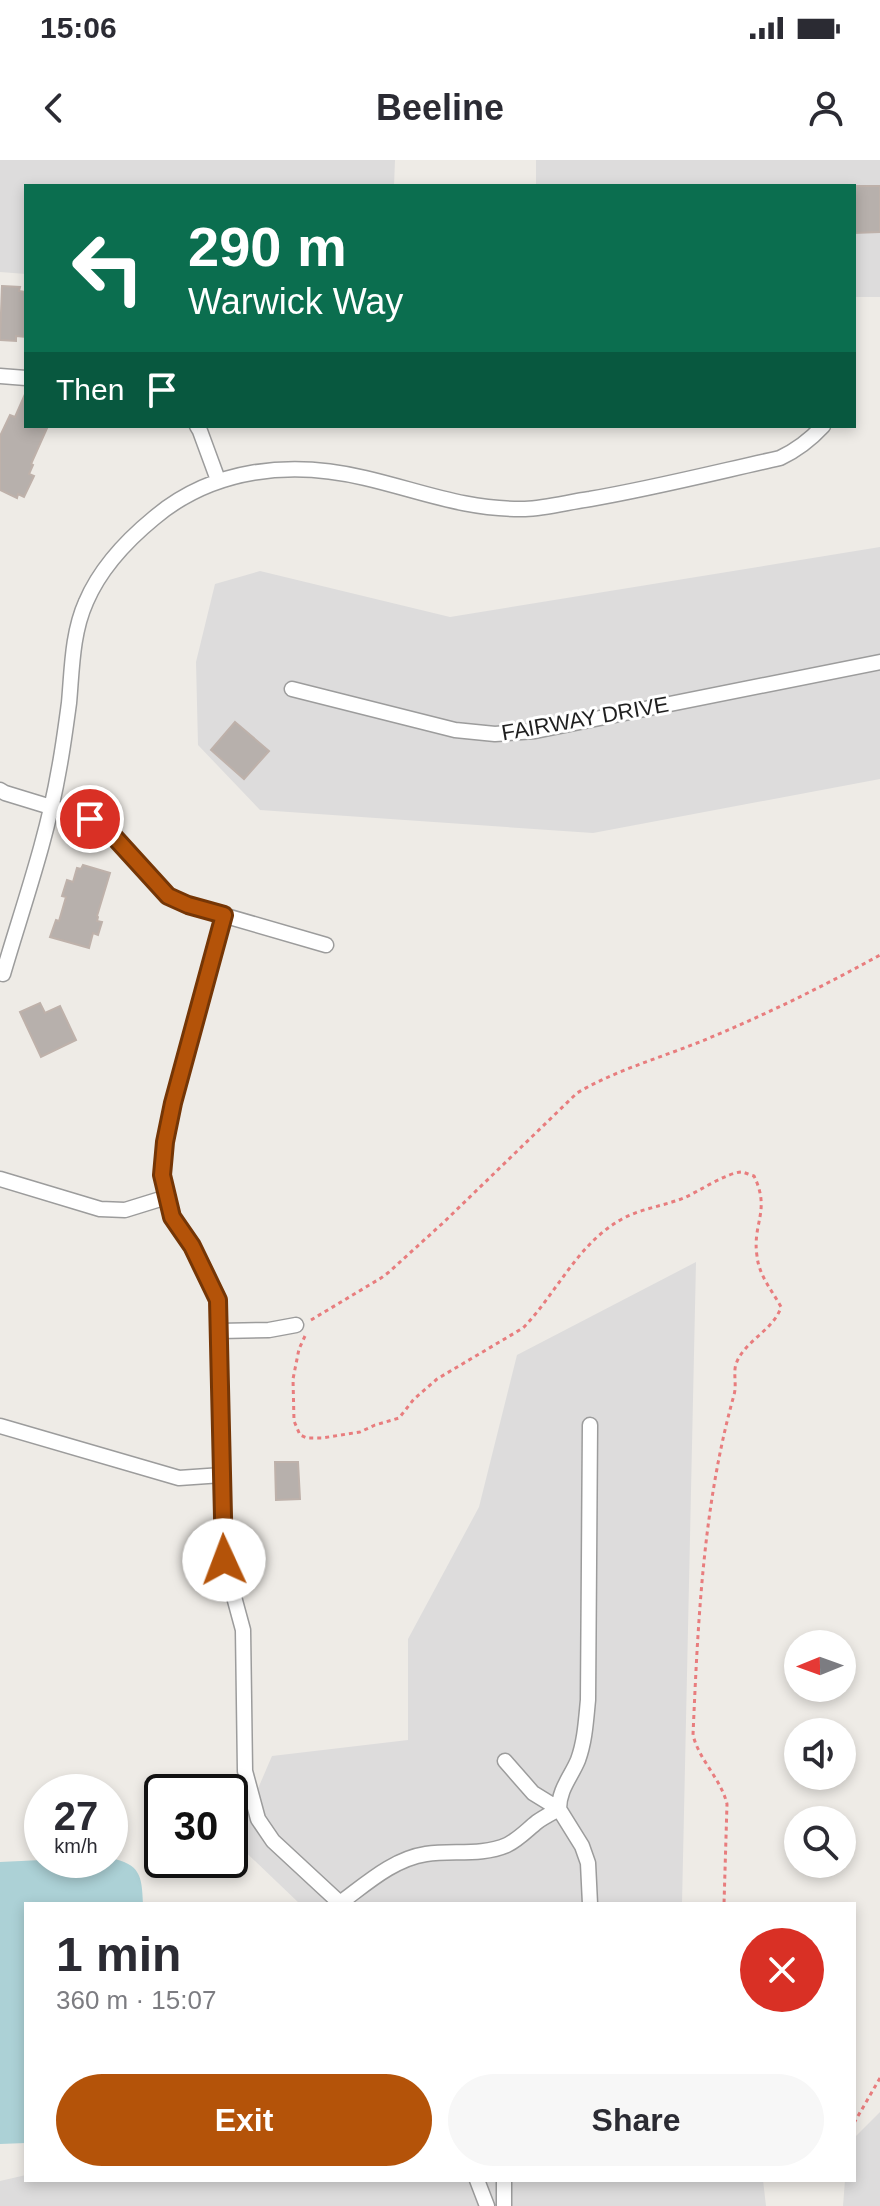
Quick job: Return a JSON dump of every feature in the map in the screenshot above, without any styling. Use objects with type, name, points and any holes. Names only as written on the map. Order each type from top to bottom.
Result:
[{"type":"street","points":[[0,376],[24,378]]},
{"type":"street","points":[[198,428],[218,480]]},
{"type":"street","points":[[1,973],[52,808],[68,707],[74,644],[85,604],[102,573],[132,537],[170,504],[218,480],[282,468],[319,469],[365,478],[460,503],[498,509],[529,509],[631,492],[780,458],[796,451],[821,428]]},
{"type":"street","name":"FAIRWAY DRIVE","points":[[292,689],[455,730],[495,734],[535,731],[880,662]]},
{"type":"street","points":[[0,790],[90,819],[107,829],[168,896],[188,905],[326,945]]},
{"type":"street","points":[[224,915],[173,1103],[162,1175],[172,1217],[192,1246],[218,1300],[224,1560],[243,1630],[245,1771],[258,1819],[273,1841],[338,1902]]},
{"type":"street","points":[[0,1179],[100,1209],[125,1210],[167,1197]]},
{"type":"street","points":[[219,1331],[269,1330],[296,1325]]},
{"type":"street","points":[[559,1809],[561,1790],[583,1743],[588,1700],[590,1425]]},
{"type":"street","points":[[0,1426],[179,1478],[222,1475]]},
{"type":"street","points":[[505,1761],[533,1793],[559,1809],[582,1846],[588,1863],[590,1902]]},
{"type":"street","points":[[343,1902],[386,1869],[405,1860],[424,1854],[493,1850],[525,1834],[559,1809]]},
{"type":"street","points":[[478,2182],[487,2206]]},
{"type":"street","points":[[504,2182],[504,2206]]},
{"type":"path","points":[[296,1325],[313,1319],[381,1278],[444,1222],[577,1093],[604,1079],[767,1013],[880,955]]},
{"type":"path","points":[[313,1319],[299,1349],[293,1379],[294,1421],[300,1435],[307,1438],[360,1432],[399,1418],[414,1399],[437,1379],[523,1328],[580,1254],[608,1228],[633,1213],[678,1200],[741,1172],[754,1176],[763,1205],[756,1249],[759,1267],[781,1311],[743,1351],[737,1362],[736,1388],[714,1484],[705,1548],[693,1735],[727,1804],[724,1902]]},
{"type":"path","points":[[856,2120],[880,2078]]},
{"type":"shaded area","points":[[0,160],[395,160],[394,184],[24,184],[24,274],[0,272]]},
{"type":"shaded area","points":[[536,160],[880,160],[880,297],[856,297],[856,184],[536,184]]},
{"type":"shaded area","points":[[880,547],[880,779],[593,833],[260,810],[198,745],[196,662],[215,584],[260,571],[450,617]]},
{"type":"shaded area","points":[[696,1262],[682,1902],[298,1902],[248,1854],[248,1812],[272,1756],[408,1740],[408,1639],[479,1507],[517,1355]]},
{"type":"shaded area","points":[[880,2112],[880,2206],[843,2206],[845,2182],[856,2182],[856,2136]]},
{"type":"shaded area","points":[[24,2175],[24,2182],[763,2182],[766,2206],[0,2206],[0,2181]]},
{"type":"water","points":[[24,1861],[24,1878],[128,1878],[128,1864],[137,1872],[142,1885],[143,1902],[24,1902],[24,2143],[0,2144],[0,1862]]},
{"type":"building","points":[[856,186],[880,186],[880,232],[856,233]]},
{"type":"building","points":[[2,286],[20,287],[19,291],[24,292],[24,337],[16,336],[16,341],[0,340]]},
{"type":"building","points":[[24,397],[24,428],[47,428],[31,464],[29,474],[34,476],[24,497],[18,494],[17,498],[0,490],[0,436],[10,415],[15,417]]},
{"type":"building","points":[[235,722],[269,751],[244,779],[211,750]]},
{"type":"building","points":[[83,865],[110,873],[97,916],[97,921],[102,922],[98,935],[93,933],[89,948],[50,937],[56,920],[59,921],[67,880],[73,882],[77,868],[81,869]]},
{"type":"building","points":[[40,1003],[45,1013],[60,1006],[76,1040],[41,1057],[20,1012]]},
{"type":"building","points":[[275,1462],[298,1462],[300,1499],[276,1500]]},
{"type":"route","points":[[90,819],[107,829],[168,896],[224,915],[173,1103],[162,1175],[172,1217],[192,1246],[218,1300],[224,1560]]}]
